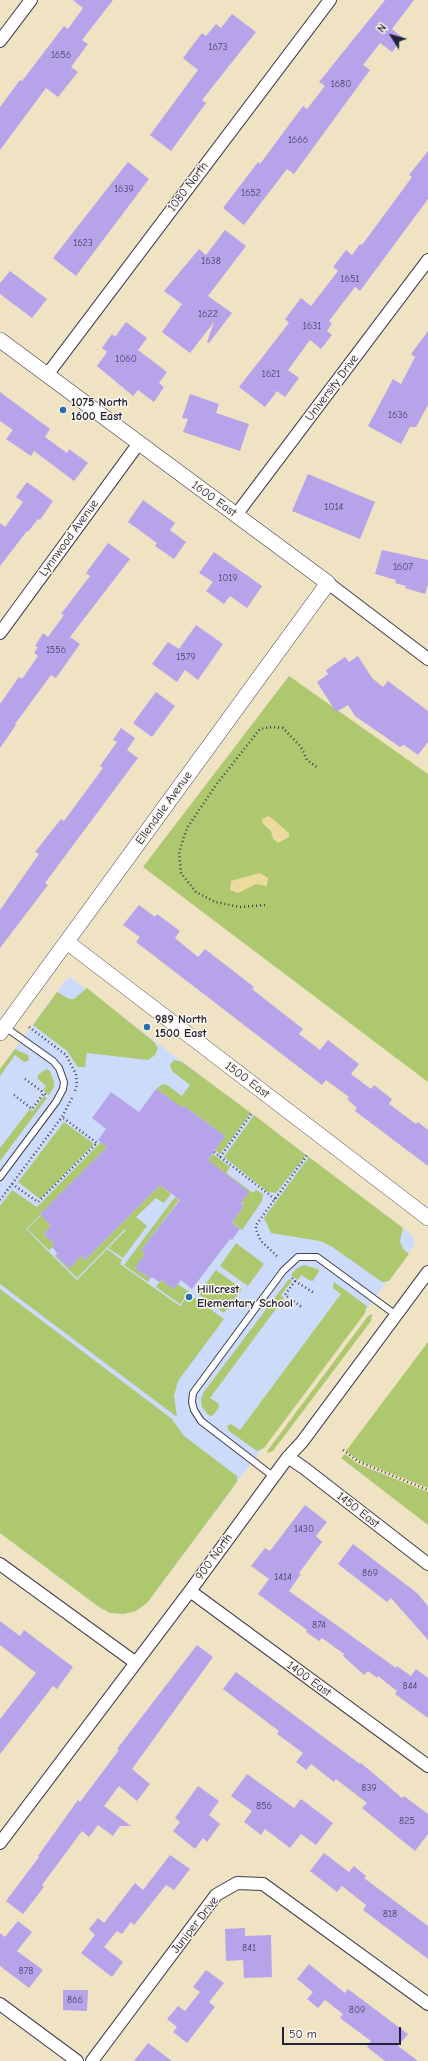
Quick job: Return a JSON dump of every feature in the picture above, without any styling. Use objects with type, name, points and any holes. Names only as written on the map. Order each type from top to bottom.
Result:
[{"type":"street","points":[[0,41],[31,0]]},
{"type":"street","name":"1080 North","points":[[47,375],[330,0]]},
{"type":"street","name":"University Drive","points":[[236,515],[428,260]]},
{"type":"street","name":"1600 East","points":[[0,340],[428,659]]},
{"type":"street","name":"Lynnwood Avenue","points":[[0,634],[139,443]]},
{"type":"street","name":"Ellendale Avenue","points":[[3,1030],[328,583]]},
{"type":"street","name":"1500 East","points":[[67,942],[428,1218]]},
{"type":"street","name":"900 North","points":[[0,1843],[428,1272]]},
{"type":"street","name":"1450 East","points":[[288,1457],[428,1564]]},
{"type":"street","points":[[0,1564],[136,1663]]},
{"type":"street","name":"1400 East","points":[[190,1591],[428,1766]]},
{"type":"street","name":"Juniper Drive","points":[[92,2061],[216,1895],[237,1884],[263,1884],[428,2004]]},
{"type":"street","points":[[0,2004],[77,2061]]},
{"type":"lane","points":[[0,1177],[56,1102],[63,1089],[64,1082],[59,1068],[53,1061],[3,1030]]},
{"type":"lane","points":[[274,1477],[201,1421],[194,1410],[192,1402],[193,1393],[197,1387],[283,1271],[298,1257],[317,1257],[396,1315]]},
{"type":"path","points":[[265,905],[240,907],[215,902],[196,892],[181,873],[179,852],[187,828],[216,785],[260,729],[272,727],[283,728],[301,747],[307,760],[318,768]]},
{"type":"path","points":[[25,1079],[47,1096]]},
{"type":"path","points":[[14,1095],[32,1109],[44,1093]]},
{"type":"path","points":[[220,1157],[253,1112]]},
{"type":"path","points":[[12,1184],[38,1202],[98,1143],[62,1117]]},
{"type":"path","points":[[214,1152],[275,1199]]},
{"type":"path","points":[[277,1256],[261,1241],[256,1230],[256,1225],[308,1154]]},
{"type":"path","points":[[291,1277],[314,1293]]},
{"type":"path","points":[[295,1281],[285,1295],[303,1308]]},
{"type":"path","points":[[343,1450],[359,1462],[428,1490]]},
{"type":"shaded area","name":"Hillcrest Elementary School","points":[[70,977],[412,1235],[415,1244],[147,1603],[136,1611],[124,1614],[110,1613],[99,1607],[0,1533],[0,1069],[65,981]]},
{"type":"green space","points":[[289,676],[428,774],[428,1082],[143,867]]},
{"type":"green space","points":[[87,988],[154,1042],[158,1048],[155,1055],[148,1060],[87,1053],[85,1067],[78,1067],[67,1051],[33,1025],[57,992],[69,999],[74,999]]},
{"type":"green space","points":[[15,1049],[28,1055],[29,1060],[24,1062],[15,1055],[0,1076],[0,1069]]},
{"type":"green space","points":[[174,1060],[182,1062],[251,1113],[220,1154],[215,1150],[225,1136],[184,1106],[178,1114],[172,1100],[156,1089],[163,1084],[167,1085],[182,1096],[190,1085],[172,1071],[170,1065]]},
{"type":"green space","points":[[46,1069],[50,1071],[54,1082],[54,1087],[49,1095],[43,1090],[46,1086],[38,1079],[38,1075]]},
{"type":"green space","points":[[44,1096],[47,1098],[0,1161],[0,1148],[30,1109],[33,1111]]},
{"type":"green space","points":[[254,1115],[306,1155],[276,1193],[268,1192],[224,1157]]},
{"type":"green space","points":[[64,1122],[94,1144],[40,1199],[18,1182]]},
{"type":"green space","points":[[101,1142],[107,1147],[26,1229],[77,1280],[107,1249],[122,1260],[120,1264],[180,1306],[189,1294],[224,1319],[178,1381],[174,1396],[177,1417],[0,1284],[0,1206],[12,1190],[37,1207]]},
{"type":"green space","points":[[213,1154],[230,1167],[226,1173],[253,1193],[256,1190],[263,1194],[262,1201],[242,1230],[232,1223],[244,1205],[208,1160]]},
{"type":"green space","points":[[309,1157],[403,1228],[400,1241],[403,1249],[409,1254],[389,1281],[382,1282],[331,1246],[320,1241],[271,1233],[264,1218]]},
{"type":"green space","points":[[160,1185],[171,1194],[164,1203],[156,1198],[136,1217],[147,1226],[123,1258],[108,1248],[126,1230],[125,1229],[77,1278],[55,1256],[57,1253],[57,1256],[69,1268],[81,1256],[85,1260]]},
{"type":"green space","points":[[175,1197],[179,1200],[141,1250],[145,1254],[135,1268],[150,1279],[148,1282],[124,1265]]},
{"type":"green space","points":[[41,1215],[51,1226],[44,1234],[55,1245],[49,1250],[27,1229]]},
{"type":"green space","points":[[236,1243],[264,1264],[248,1286],[220,1266]]},
{"type":"green space","points":[[304,1265],[318,1269],[319,1271],[313,1281],[301,1275],[298,1280],[291,1275],[296,1269]]},
{"type":"green space","points":[[216,1270],[242,1289],[224,1313],[198,1294]]},
{"type":"green space","points":[[289,1279],[292,1281],[281,1295],[284,1298],[210,1398],[218,1403],[219,1408],[212,1416],[208,1415],[202,1407],[201,1400],[203,1393]]},
{"type":"green space","points":[[161,1280],[174,1289],[178,1284],[189,1292],[180,1304],[156,1287]]},
{"type":"green space","points":[[334,1282],[367,1306],[365,1313],[264,1448],[257,1451],[229,1431],[227,1426],[231,1424],[240,1430],[341,1294],[333,1288]]},
{"type":"green space","points":[[0,1289],[172,1419],[184,1436],[237,1476],[237,1482],[147,1603],[136,1611],[124,1614],[110,1613],[99,1607],[0,1533]]},
{"type":"green space","points":[[372,1314],[371,1321],[273,1451],[267,1453],[368,1316]]},
{"type":"green space","points":[[428,1342],[428,1488],[360,1461],[346,1451]]},
{"type":"green space","points":[[345,1454],[358,1464],[428,1492],[428,1525],[341,1458]]},
{"type":"sand","points":[[269,816],[289,833],[289,837],[278,843],[273,839],[271,831],[263,824],[262,819]]},
{"type":"sand","points":[[260,873],[268,878],[267,886],[256,884],[238,893],[230,890],[231,881]]},
{"type":"building","points":[[73,0],[113,0],[82,40],[88,44],[71,67],[78,72],[58,97],[46,88],[0,150],[0,107],[64,26],[68,29],[83,8]]},
{"type":"building","points":[[385,0],[414,0],[392,29],[403,38],[392,52],[380,43],[363,65],[370,70],[294,174],[287,169],[244,225],[223,208],[258,162],[260,164],[303,106],[307,109],[325,86],[319,82]]},
{"type":"building","points":[[232,14],[256,32],[202,100],[206,103],[171,151],[150,135],[198,70],[183,58],[202,33],[206,36],[216,24],[221,28]]},
{"type":"building","points":[[428,151],[428,199],[360,291],[355,287],[329,321],[332,323],[327,331],[332,335],[321,349],[310,340],[288,370],[299,378],[285,397],[277,391],[265,407],[239,387],[289,323],[285,319],[301,298],[311,306],[338,271],[333,267],[346,250],[352,255],[360,244],[362,245],[412,177],[409,175]]},
{"type":"building","points":[[128,162],[149,179],[76,276],[53,258]]},
{"type":"building","points":[[225,230],[246,246],[208,296],[232,313],[209,343],[207,342],[214,322],[190,353],[162,332],[182,304],[164,291],[199,249],[206,255]]},
{"type":"building","points":[[10,271],[47,299],[32,318],[0,294],[0,283]]},
{"type":"building","points":[[126,322],[147,338],[138,350],[167,372],[159,383],[164,387],[154,402],[138,390],[133,396],[97,366],[107,352],[102,348],[112,334],[115,337]]},
{"type":"building","points":[[428,331],[428,405],[416,427],[410,427],[401,444],[368,426],[393,379],[401,384],[415,357],[411,354]]},
{"type":"building","points":[[0,392],[50,429],[45,437],[67,453],[69,449],[88,463],[74,481],[34,451],[31,456],[6,439],[13,430],[0,421]]},
{"type":"building","points":[[190,394],[219,404],[216,413],[249,424],[240,451],[183,432],[188,419],[182,418]]},
{"type":"building","points":[[308,474],[375,502],[360,539],[292,511]]},
{"type":"building","points":[[27,482],[53,501],[40,520],[38,519],[28,532],[27,531],[0,566],[0,523],[5,527],[23,502],[16,497]]},
{"type":"building","points":[[143,500],[175,523],[170,530],[186,542],[174,559],[155,546],[157,543],[128,522]]},
{"type":"building","points":[[108,543],[130,559],[70,637],[80,644],[56,678],[51,675],[15,724],[16,725],[0,748],[0,704],[19,677],[22,679],[38,656],[34,653],[38,647],[35,646],[43,633],[48,637],[64,615],[61,614],[90,576],[86,573]]},
{"type":"building","points":[[382,550],[428,560],[428,584],[425,594],[405,588],[406,586],[395,583],[396,580],[375,574]]},
{"type":"building","points":[[214,552],[262,586],[247,608],[230,596],[224,604],[206,591],[213,582],[199,573]]},
{"type":"building","points":[[196,625],[223,644],[198,680],[185,670],[177,682],[152,664],[168,642],[179,649]]},
{"type":"building","points":[[358,656],[372,678],[383,687],[388,681],[428,711],[428,742],[418,755],[404,745],[400,747],[355,716],[348,705],[336,712],[317,682],[328,674],[326,670],[345,657],[349,662]]},
{"type":"building","points":[[156,692],[175,706],[152,737],[133,723]]},
{"type":"building","points":[[121,728],[135,738],[127,750],[138,758],[45,883],[48,885],[0,948],[0,910],[39,854],[35,852],[61,819],[64,821],[103,768],[100,766],[117,742],[113,740]]},
{"type":"building","points":[[139,905],[155,917],[157,914],[180,931],[175,938],[198,957],[205,949],[254,987],[252,989],[303,1029],[299,1034],[320,1050],[328,1040],[359,1064],[351,1074],[371,1089],[374,1085],[392,1099],[389,1104],[416,1124],[418,1122],[428,1130],[428,1166],[355,1111],[357,1108],[347,1099],[349,1097],[326,1080],[322,1085],[136,942],[140,937],[123,925]]},
{"type":"building","points":[[156,1089],[183,1108],[184,1106],[225,1136],[208,1160],[249,1192],[241,1203],[244,1205],[232,1223],[240,1229],[232,1240],[230,1239],[192,1289],[181,1280],[174,1289],[161,1280],[159,1282],[152,1277],[150,1279],[135,1268],[145,1254],[141,1250],[180,1200],[160,1185],[85,1260],[81,1256],[69,1268],[56,1256],[58,1254],[52,1247],[55,1245],[44,1234],[51,1226],[40,1214],[107,1147],[98,1140],[106,1129],[92,1118],[111,1092],[139,1112]]},
{"type":"building","points":[[305,1505],[327,1522],[316,1536],[322,1542],[299,1573],[301,1574],[289,1591],[396,1668],[397,1666],[411,1676],[416,1669],[428,1678],[428,1718],[395,1694],[397,1691],[378,1676],[377,1678],[368,1671],[364,1675],[343,1656],[344,1654],[322,1638],[319,1641],[306,1632],[307,1630],[258,1594],[269,1579],[251,1566],[265,1548],[270,1551]]},
{"type":"building","points":[[353,1544],[417,1593],[428,1606],[428,1640],[391,1598],[387,1602],[338,1564]]},
{"type":"building","points":[[0,1621],[20,1636],[24,1630],[73,1667],[57,1689],[53,1686],[0,1754],[0,1719],[36,1673],[0,1645]]},
{"type":"building","points":[[197,1645],[213,1657],[132,1769],[150,1784],[137,1801],[119,1786],[104,1806],[131,1826],[120,1826],[113,1836],[98,1825],[89,1837],[82,1831],[42,1885],[44,1887],[23,1914],[6,1901],[39,1857],[38,1856],[78,1800],[80,1802],[119,1750],[117,1749]]},
{"type":"building","points":[[236,1672],[360,1764],[361,1763],[402,1798],[404,1796],[428,1814],[428,1834],[415,1851],[362,1808],[367,1803],[336,1779],[334,1782],[311,1764],[306,1770],[296,1762],[303,1753],[277,1734],[279,1731],[223,1689]]},
{"type":"building","points":[[247,1774],[294,1808],[301,1799],[333,1823],[316,1845],[301,1834],[290,1848],[265,1829],[261,1835],[244,1822],[252,1811],[231,1796]]},
{"type":"building","points":[[198,1786],[219,1801],[209,1815],[220,1824],[207,1842],[203,1838],[195,1849],[173,1831],[180,1822],[175,1818]]},
{"type":"building","points":[[324,1853],[349,1872],[354,1866],[366,1876],[364,1878],[428,1926],[428,1959],[363,1910],[366,1905],[342,1886],[337,1892],[310,1871]]},
{"type":"building","points":[[170,1855],[190,1869],[174,1890],[166,1885],[134,1925],[131,1922],[122,1934],[117,1931],[104,1947],[123,1962],[112,1977],[81,1953],[95,1935],[89,1929],[98,1918],[104,1923],[135,1883],[143,1890]]},
{"type":"building","points":[[18,1921],[32,1932],[17,1951],[43,1970],[29,1988],[0,1966],[0,1933],[5,1937]]},
{"type":"building","points":[[245,1928],[245,1936],[271,1935],[272,1977],[244,1978],[243,1960],[226,1961],[225,1929]]},
{"type":"building","points":[[309,1964],[345,1993],[348,1989],[408,2034],[398,2046],[418,2061],[385,2061],[367,2047],[371,2041],[340,2018],[343,2014],[325,2000],[318,2008],[307,1999],[313,1992],[297,1979]]},
{"type":"building","points":[[206,1970],[224,1983],[209,2002],[215,2007],[187,2043],[173,2032],[177,2027],[167,2019],[178,2006],[185,2011],[200,1992],[193,1987]]},
{"type":"building","points":[[63,1990],[88,1990],[87,2011],[63,2010]]},
{"type":"building","points":[[148,2043],[172,2061],[134,2061]]},
{"type":"place","name":"1075 North 1600 East","points":[[63,410]]},
{"type":"place","name":"989 North 1500 East","points":[[147,1027]]},
{"type":"place","name":"Hillcrest Elementary School","points":[[189,1297]]}]
